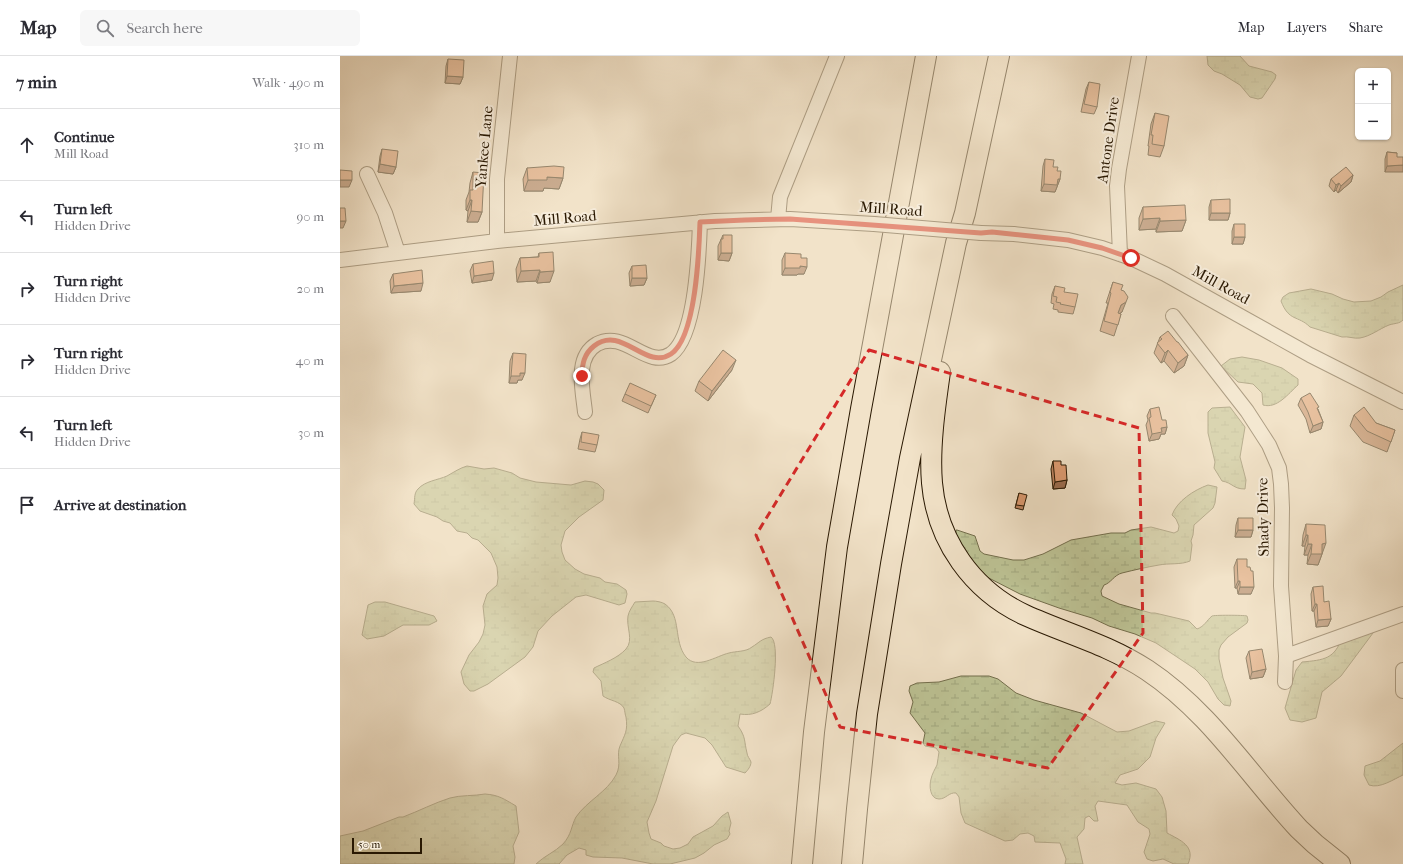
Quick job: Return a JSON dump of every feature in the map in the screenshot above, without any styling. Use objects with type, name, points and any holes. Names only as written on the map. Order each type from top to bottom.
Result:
[{"type":"highway","points":[[802,864],[814,732],[837,547],[858,424],[926,56]]},
{"type":"highway","points":[[852,864],[858,794],[868,714],[891,564],[910,458],[956,243],[965,213],[999,56]]},
{"type":"highway","points":[[956,243],[938,388],[931,469],[936,509],[945,534],[964,567],[981,586],[1008,606],[1027,616],[1087,639],[1117,653],[1148,670],[1172,688],[1209,724],[1299,829],[1314,844],[1340,864]]},
{"type":"street","name":"Yankee Lane","points":[[497,241],[497,179],[510,56]]},
{"type":"street","points":[[778,219],[780,197],[837,56]]},
{"type":"street","name":"Antone Drive","points":[[1120,254],[1118,169],[1139,56]]},
{"type":"street","points":[[367,174],[385,213],[398,253]]},
{"type":"street","name":"Mill Road","points":[[340,260],[497,241],[700,222],[778,219],[874,224],[981,233],[992,232],[1068,240],[1120,254],[1165,274],[1310,355],[1403,402]]},
{"type":"street","points":[[585,412],[582,367],[586,355],[594,345],[605,341],[618,341],[650,356],[663,357],[669,355],[680,344],[687,329],[692,306],[700,222]]},
{"type":"street","name":"Shady Drive","points":[[1173,316],[1247,411],[1269,445],[1279,468],[1282,508],[1281,586],[1286,656],[1285,682]]},
{"type":"street","points":[[1286,656],[1403,614]]},
{"type":"street","points":[[1403,670],[1403,691]]},
{"type":"highlighted area","points":[[869,350],[1139,428],[1143,633],[1048,768],[840,727],[756,535]]},
{"type":"green space","points":[[1207,56],[1240,56],[1249,66],[1272,72],[1276,75],[1275,79],[1262,98],[1258,99],[1250,97],[1240,85],[1214,71],[1208,65]]},
{"type":"green space","points":[[1403,285],[1403,320],[1389,325],[1368,336],[1360,338],[1342,337],[1310,327],[1287,312],[1281,301],[1283,297],[1289,293],[1311,289],[1332,294],[1354,302],[1371,301]]},
{"type":"green space","points":[[1242,357],[1259,360],[1282,368],[1298,379],[1298,385],[1278,403],[1268,406],[1263,405],[1262,393],[1253,384],[1238,382],[1221,366],[1230,359]]},
{"type":"green space","points":[[1230,407],[1245,427],[1240,457],[1246,480],[1245,489],[1238,488],[1222,481],[1214,468],[1215,462],[1208,433],[1208,412],[1212,408]]},
{"type":"green space","points":[[467,466],[484,469],[494,468],[512,473],[520,478],[536,482],[571,485],[585,481],[598,484],[604,490],[603,500],[579,517],[565,531],[561,545],[562,552],[565,560],[575,569],[584,574],[600,578],[605,582],[617,584],[626,590],[627,594],[625,603],[619,605],[586,595],[576,597],[552,616],[538,631],[533,647],[525,657],[488,684],[474,691],[470,691],[464,684],[461,672],[469,655],[483,634],[485,625],[483,606],[487,594],[497,585],[497,567],[491,553],[478,540],[472,538],[467,533],[457,531],[450,523],[420,511],[414,504],[416,492],[421,486]]},
{"type":"green space","points":[[1208,485],[1217,487],[1215,503],[1213,508],[1194,525],[1191,541],[1190,561],[1183,563],[1163,564],[1122,573],[1104,585],[1101,591],[1102,596],[1119,604],[1189,621],[1197,629],[1204,625],[1212,616],[1247,616],[1247,623],[1228,637],[1221,645],[1219,650],[1219,659],[1223,678],[1231,701],[1230,706],[1224,705],[1218,699],[1208,682],[1195,669],[1156,643],[1135,634],[1109,626],[1092,618],[1020,594],[981,574],[956,550],[956,530],[975,536],[980,551],[984,554],[1013,560],[1024,560],[1043,554],[1071,540],[1111,533],[1125,533],[1131,530],[1151,527],[1174,533],[1178,531],[1179,526],[1176,519],[1172,515],[1174,510],[1192,493]]},
{"type":"green space","points":[[653,601],[664,603],[674,615],[682,651],[690,661],[707,661],[729,653],[747,650],[771,637],[774,641],[775,669],[770,704],[756,713],[740,714],[738,726],[744,736],[747,754],[751,762],[748,769],[745,773],[726,767],[712,745],[705,738],[686,733],[681,735],[673,746],[656,801],[647,822],[651,839],[673,849],[680,848],[688,844],[693,837],[713,826],[728,812],[731,823],[729,831],[730,834],[727,839],[714,845],[695,858],[670,864],[653,864],[622,858],[593,857],[586,855],[586,850],[579,848],[567,855],[559,864],[536,864],[563,844],[568,837],[576,817],[608,786],[618,771],[619,749],[625,735],[627,722],[624,708],[620,704],[603,696],[601,681],[593,672],[594,668],[611,660],[626,649],[630,638],[628,616],[635,602]]},
{"type":"green space","points":[[375,602],[385,602],[434,616],[437,621],[429,625],[403,625],[384,636],[367,639],[362,635],[368,605]]},
{"type":"green space","points":[[1372,628],[1373,633],[1341,676],[1322,692],[1316,718],[1302,722],[1290,720],[1285,708],[1296,670],[1302,662],[1328,657],[1336,650],[1342,637]]},
{"type":"green space","points":[[961,676],[989,676],[998,679],[1016,693],[1034,700],[1081,713],[1117,732],[1129,731],[1156,721],[1165,723],[1156,738],[1150,757],[1138,769],[1120,775],[1115,783],[1122,785],[1136,783],[1156,789],[1162,797],[1166,811],[1167,833],[1181,841],[1188,848],[1190,858],[1188,864],[1174,864],[1163,859],[1153,861],[1147,859],[1144,852],[1150,834],[1149,829],[1138,822],[1127,805],[1098,801],[1095,806],[1098,821],[1094,821],[1089,816],[1085,818],[1084,829],[1077,837],[1083,864],[1065,864],[1066,859],[1060,843],[1035,842],[1034,836],[1028,833],[1020,834],[1013,840],[1005,841],[965,823],[961,813],[959,797],[956,793],[939,799],[932,795],[930,782],[937,765],[939,752],[936,748],[925,746],[923,743],[925,733],[910,713],[913,702],[909,691],[910,686],[917,683],[939,682]]},
{"type":"green space","points":[[1403,743],[1403,775],[1382,785],[1369,785],[1364,775],[1365,766],[1380,761]]},
{"type":"green space","points":[[485,794],[498,796],[516,806],[519,832],[513,846],[515,857],[514,864],[340,864],[340,836],[363,831],[450,798]]},
{"type":"building","points":[[448,59],[464,60],[463,77],[447,76]]},
{"type":"building","points":[[1089,82],[1100,84],[1097,107],[1084,104]]},
{"type":"building","points":[[1155,113],[1169,116],[1164,146],[1152,144],[1153,135],[1151,135]]},
{"type":"building","points":[[382,149],[398,151],[396,167],[380,164]]},
{"type":"building","points":[[1387,152],[1397,153],[1397,157],[1403,157],[1403,165],[1387,166]]},
{"type":"building","points":[[1045,159],[1054,160],[1053,167],[1058,167],[1057,171],[1061,171],[1060,179],[1058,179],[1057,185],[1044,184]]},
{"type":"building","points":[[554,166],[564,167],[563,178],[547,177],[547,180],[528,180],[527,168]]},
{"type":"building","points":[[1346,167],[1353,175],[1341,186],[1339,183],[1336,185],[1331,179]]},
{"type":"building","points":[[340,170],[352,171],[352,180],[340,180]]},
{"type":"building","points":[[473,172],[484,173],[482,212],[471,211],[472,200],[470,200],[470,190],[473,190]]},
{"type":"building","points":[[1230,199],[1230,213],[1211,213],[1211,200]]},
{"type":"building","points":[[1185,205],[1186,220],[1160,221],[1160,218],[1143,219],[1143,207]]},
{"type":"building","points":[[340,208],[345,208],[346,221],[340,221]]},
{"type":"building","points":[[1234,224],[1245,224],[1245,237],[1234,237]]},
{"type":"building","points":[[723,235],[732,235],[732,253],[721,253],[721,239],[723,239]]},
{"type":"building","points":[[553,252],[554,271],[521,271],[520,258],[539,257],[539,253]]},
{"type":"building","points":[[785,253],[801,254],[801,258],[807,258],[807,267],[800,266],[800,268],[785,268]]},
{"type":"building","points":[[493,261],[494,273],[474,276],[473,264]]},
{"type":"building","points":[[646,265],[647,278],[632,278],[632,266]]},
{"type":"building","points":[[422,270],[423,283],[394,286],[393,274]]},
{"type":"building","points":[[1113,282],[1123,285],[1121,290],[1124,291],[1128,297],[1126,302],[1121,305],[1118,313],[1121,314],[1118,325],[1104,321]]},
{"type":"building","points":[[1055,286],[1065,288],[1064,292],[1078,294],[1075,307],[1056,302],[1057,297],[1053,296]]},
{"type":"building","points":[[1168,331],[1188,355],[1178,363],[1168,350],[1165,353],[1157,343],[1162,339],[1160,337]]},
{"type":"building","points":[[723,350],[736,360],[712,391],[699,381]]},
{"type":"building","points":[[513,353],[526,354],[525,373],[520,373],[520,376],[511,376]]},
{"type":"building","points":[[630,383],[656,395],[651,406],[625,394]]},
{"type":"building","points":[[1310,393],[1319,407],[1317,408],[1323,422],[1313,426],[1301,398]]},
{"type":"building","points":[[1159,407],[1162,420],[1166,420],[1167,427],[1161,428],[1162,432],[1152,434],[1149,418],[1151,417],[1150,409]]},
{"type":"building","points":[[1364,407],[1376,423],[1395,430],[1391,442],[1367,431],[1354,415]]},
{"type":"building","points":[[582,432],[599,435],[597,445],[581,442]]},
{"type":"building","points":[[1053,461],[1061,461],[1061,465],[1066,465],[1067,480],[1055,482]]},
{"type":"building","points":[[1019,493],[1027,495],[1024,506],[1016,505]]},
{"type":"building","points":[[1238,518],[1253,518],[1253,530],[1238,530]]},
{"type":"building","points":[[1306,524],[1325,525],[1326,543],[1322,544],[1322,554],[1311,554],[1312,544],[1308,544]]},
{"type":"building","points":[[1237,559],[1247,559],[1247,567],[1250,567],[1251,571],[1253,571],[1254,587],[1240,587],[1240,581],[1238,581]]},
{"type":"building","points":[[1323,586],[1324,602],[1329,601],[1331,619],[1318,620],[1317,604],[1315,604],[1313,587]]},
{"type":"building","points":[[1262,649],[1266,669],[1252,672],[1249,651]]},
{"type":"route","points":[[582,376],[582,367],[586,355],[594,345],[605,341],[612,340],[625,343],[644,354],[656,357],[669,355],[680,344],[687,329],[692,306],[700,222],[790,219],[981,233],[992,232],[1068,240],[1102,248],[1131,258]]}]
